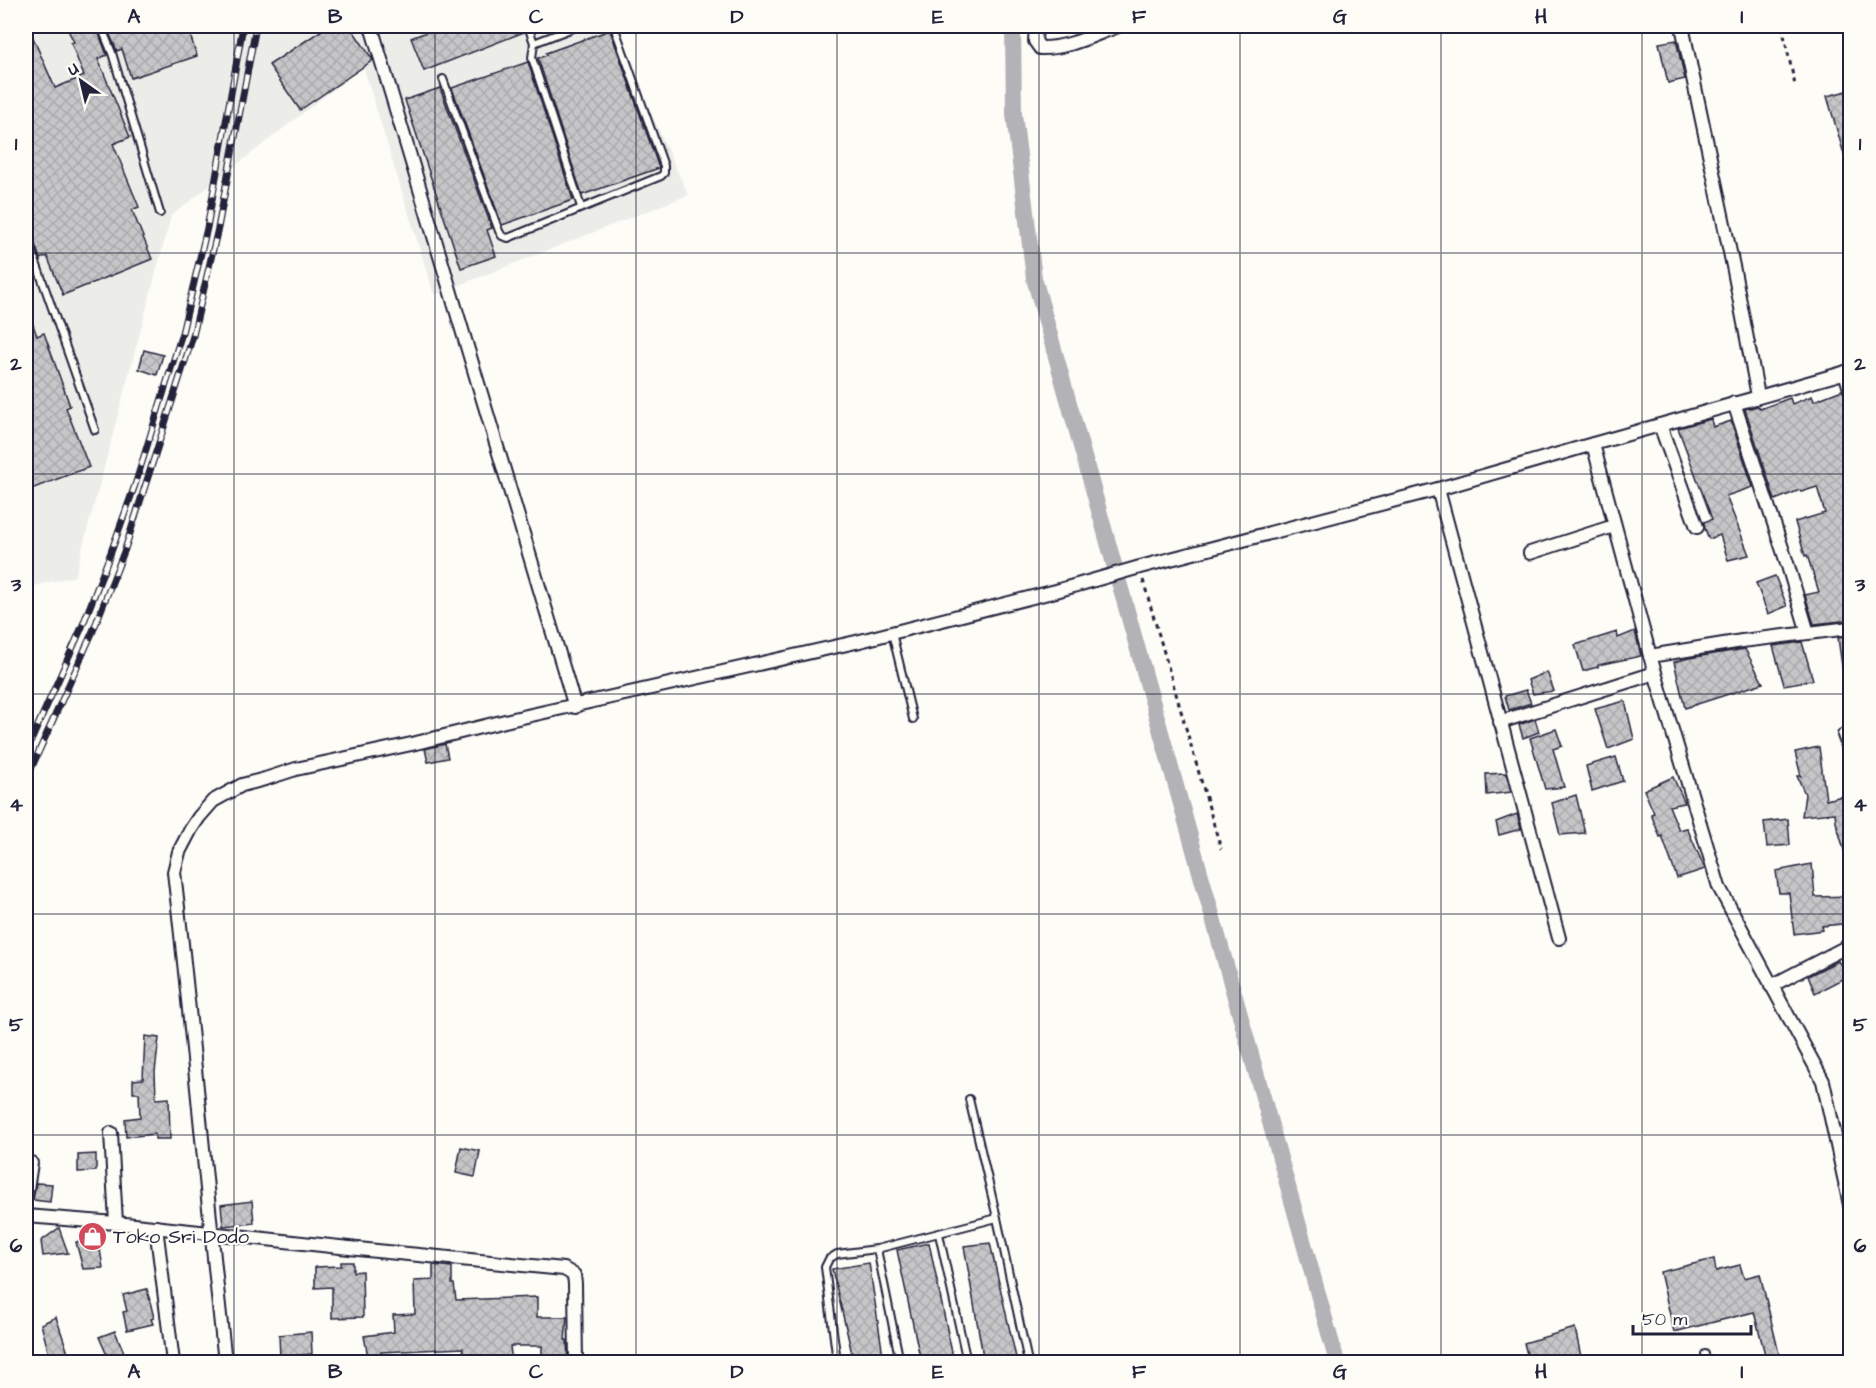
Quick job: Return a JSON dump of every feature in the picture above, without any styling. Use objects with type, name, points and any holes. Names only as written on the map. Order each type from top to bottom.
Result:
[{"type":"street","points":[[371,26],[575,707]]},
{"type":"street","points":[[1036,26],[1035,41],[1040,48],[1069,44],[1118,26]]},
{"type":"street","points":[[1682,26],[1758,396]]},
{"type":"street","points":[[225,1362],[174,872],[179,852],[191,829],[213,801],[242,785],[296,769],[892,633],[1095,580],[1438,489],[1848,372],[1851,389]]},
{"type":"street","points":[[1734,403],[1808,633]]},
{"type":"street","points":[[1660,425],[1697,527]]},
{"type":"street","points":[[1593,444],[1650,656],[1719,887],[1823,1081],[1851,1205]]},
{"type":"street","points":[[1438,489],[1559,938]]},
{"type":"street","points":[[1530,553],[1614,526]]},
{"type":"street","points":[[1650,656],[1743,641],[1851,628]]},
{"type":"street","points":[[1500,722],[1655,673]]},
{"type":"street","points":[[1844,735],[1851,752]]},
{"type":"street","points":[[1771,986],[1851,945]]},
{"type":"street","points":[[111,1133],[116,1223]]},
{"type":"street","points":[[26,1196],[31,1163]]},
{"type":"street","points":[[26,1216],[211,1232],[564,1269],[574,1275],[576,1362]]},
{"type":"street","points":[[156,1227],[173,1362]]},
{"type":"lane","points":[[101,26],[112,53],[160,213]]},
{"type":"lane","points":[[528,26],[534,43],[532,58],[581,207]]},
{"type":"lane","points":[[534,43],[578,26]]},
{"type":"lane","points":[[443,79],[502,236],[508,238],[664,173],[664,166],[614,26]]},
{"type":"lane","points":[[26,234],[95,430]]},
{"type":"lane","points":[[892,633],[913,719]]},
{"type":"lane","points":[[969,1099],[1029,1362]]},
{"type":"lane","points":[[837,1362],[826,1262],[837,1254],[877,1249],[997,1218]]},
{"type":"lane","points":[[939,1234],[968,1362]]},
{"type":"lane","points":[[877,1249],[900,1362]]},
{"type":"lane","points":[[1705,1354],[1706,1362]]},
{"type":"path","points":[[1782,26],[1795,85]]},
{"type":"path","points":[[1137,568],[1221,849]]},
{"type":"shaded area","points":[[26,26],[612,26],[688,195],[434,295],[363,66],[171,216],[75,576],[26,588]]},
{"type":"building","points":[[26,26],[28,26],[55,88],[84,76],[71,43],[74,42],[66,26],[96,26],[107,55],[98,59],[130,137],[113,144],[139,207],[132,210],[152,259],[63,295],[47,256],[40,259],[31,232],[26,229],[26,191],[32,188],[26,172]]},
{"type":"building","points":[[106,26],[187,26],[197,56],[131,78],[122,49],[117,51]]},
{"type":"building","points":[[328,26],[350,26],[373,60],[300,110],[269,65]]},
{"type":"building","points":[[443,26],[523,26],[524,32],[424,71],[411,38]]},
{"type":"building","points":[[610,30],[659,168],[582,195],[538,58]]},
{"type":"building","points":[[1676,40],[1685,79],[1668,83],[1659,43]]},
{"type":"building","points":[[528,62],[573,200],[502,225],[452,88]]},
{"type":"building","points":[[440,88],[492,228],[487,230],[496,256],[461,268],[405,100]]},
{"type":"building","points":[[1851,90],[1851,168],[1848,168],[1827,96]]},
{"type":"building","points":[[26,309],[37,336],[44,333],[70,406],[66,408],[89,467],[26,491]]},
{"type":"building","points":[[144,350],[163,355],[157,375],[139,369]]},
{"type":"building","points":[[1842,390],[1851,398],[1851,620],[1814,624],[1805,595],[1819,592],[1795,522],[1825,513],[1817,487],[1801,492],[1800,490],[1775,500],[1745,409],[1758,406],[1760,409],[1790,398],[1792,404],[1812,396],[1814,401]]},
{"type":"building","points":[[1711,419],[1713,427],[1731,421],[1753,487],[1726,496],[1749,555],[1728,560],[1720,535],[1709,539],[1705,529],[1704,522],[1712,519],[1678,428]]},
{"type":"building","points":[[1775,576],[1787,606],[1768,614],[1756,583]]},
{"type":"building","points":[[1635,631],[1641,656],[1598,665],[1598,667],[1583,671],[1575,645],[1617,632],[1618,638]]},
{"type":"building","points":[[1851,636],[1851,672],[1843,673],[1838,638]]},
{"type":"building","points":[[1802,642],[1813,680],[1784,685],[1773,646]]},
{"type":"building","points":[[1745,649],[1763,683],[1685,708],[1674,662]]},
{"type":"building","points":[[1547,672],[1554,691],[1533,694],[1528,680]]},
{"type":"building","points":[[1526,690],[1531,703],[1509,710],[1505,696]]},
{"type":"building","points":[[1625,701],[1634,739],[1608,749],[1595,709]]},
{"type":"building","points":[[1535,719],[1539,732],[1523,738],[1519,725]]},
{"type":"building","points":[[1556,729],[1562,746],[1553,749],[1564,787],[1545,789],[1530,738]]},
{"type":"building","points":[[445,744],[448,758],[428,762],[425,749]]},
{"type":"building","points":[[1819,747],[1826,800],[1851,794],[1851,859],[1847,860],[1835,813],[1802,816],[1805,794],[1797,776],[1801,776],[1795,752]]},
{"type":"building","points":[[1616,757],[1623,781],[1592,791],[1586,766]]},
{"type":"building","points":[[1506,773],[1511,792],[1487,795],[1486,774]]},
{"type":"building","points":[[1673,777],[1685,803],[1669,806],[1679,830],[1687,828],[1705,869],[1677,878],[1662,836],[1660,837],[1651,814],[1654,813],[1644,790]]},
{"type":"building","points":[[1576,795],[1585,833],[1560,835],[1552,803]]},
{"type":"building","points":[[1517,814],[1521,829],[1499,835],[1496,822]]},
{"type":"building","points":[[1788,819],[1790,845],[1767,847],[1764,822]]},
{"type":"building","points":[[1812,864],[1815,897],[1851,896],[1851,923],[1822,926],[1823,930],[1794,934],[1789,893],[1779,893],[1776,871]]},
{"type":"building","points":[[1838,961],[1848,976],[1815,993],[1808,976]]},
{"type":"building","points":[[145,1036],[159,1038],[155,1072],[156,1099],[169,1098],[170,1139],[155,1139],[155,1134],[126,1137],[125,1119],[140,1117],[139,1093],[133,1093],[133,1080],[143,1079]]},
{"type":"building","points":[[461,1147],[480,1151],[475,1177],[456,1173]]},
{"type":"building","points":[[96,1154],[96,1171],[78,1172],[78,1155]]},
{"type":"building","points":[[36,1183],[52,1184],[50,1202],[33,1200]]},
{"type":"building","points":[[252,1201],[254,1223],[223,1226],[221,1205]]},
{"type":"building","points":[[59,1228],[68,1253],[43,1256],[41,1241]]},
{"type":"building","points":[[98,1237],[103,1268],[83,1269],[76,1242]]},
{"type":"building","points":[[929,1243],[954,1362],[921,1362],[897,1250]]},
{"type":"building","points":[[990,1243],[1017,1362],[984,1362],[964,1246]]},
{"type":"building","points":[[1714,1259],[1716,1271],[1740,1265],[1744,1278],[1760,1274],[1781,1362],[1767,1362],[1754,1312],[1674,1332],[1660,1272]]},
{"type":"building","points":[[341,1262],[353,1262],[353,1272],[362,1271],[363,1317],[332,1318],[332,1287],[315,1288],[315,1267],[341,1266]]},
{"type":"building","points":[[869,1263],[884,1362],[854,1362],[832,1269]]},
{"type":"building","points":[[433,1265],[452,1267],[452,1284],[454,1284],[456,1300],[537,1297],[537,1317],[567,1317],[565,1340],[567,1340],[568,1362],[542,1362],[542,1346],[510,1346],[512,1362],[464,1362],[463,1348],[381,1352],[382,1362],[369,1362],[364,1336],[394,1332],[393,1315],[415,1314],[414,1281],[433,1280]]},
{"type":"building","points":[[147,1289],[154,1318],[151,1319],[153,1324],[127,1330],[123,1312],[127,1311],[123,1295]]},
{"type":"building","points":[[56,1317],[71,1362],[51,1362],[41,1324]]},
{"type":"building","points":[[1575,1328],[1582,1362],[1529,1362],[1524,1343]]},
{"type":"building","points":[[115,1331],[128,1362],[110,1362],[99,1337]]},
{"type":"building","points":[[311,1332],[312,1354],[280,1357],[279,1335]]},
{"type":"waterway","points":[[1013,26],[1014,114],[1034,278],[1337,1362]]},
{"type":"railway","points":[[26,752],[82,627],[111,552],[135,485],[182,333],[207,228],[243,26]]},
{"type":"railway","points":[[26,780],[93,631],[125,549],[193,336],[218,228],[256,26]]},
{"type":"place","name":"Toko Sri Dodo","points":[[92,1237]]}]
